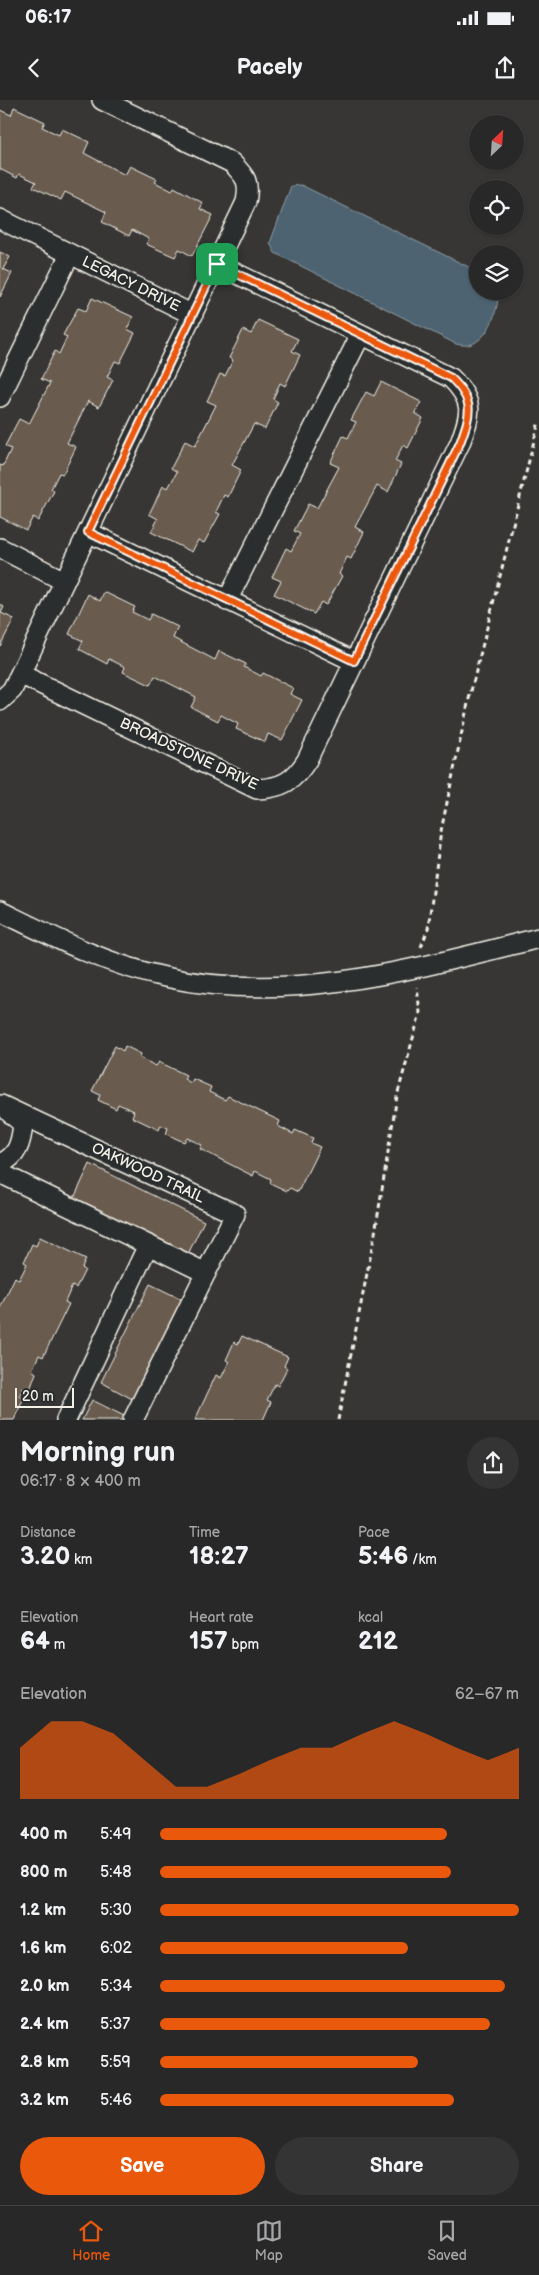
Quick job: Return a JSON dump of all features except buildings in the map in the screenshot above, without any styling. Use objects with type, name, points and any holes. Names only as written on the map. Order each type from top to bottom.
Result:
[{"type":"street","name":"LEGACY DRIVE","points":[[0,701],[12,690],[20,674],[217,264],[246,202],[249,187],[243,174],[232,163],[102,100]]},
{"type":"street","name":"LEGACY DRIVE","points":[[0,219],[193,315]]},
{"type":"street","name":"LEGACY DRIVE","points":[[0,397],[70,254]]},
{"type":"street","name":"BROADSTONE DRIVE","points":[[20,674],[257,789],[274,788],[290,780],[301,770],[460,443],[469,418],[469,402],[464,390],[451,378],[217,264]]},
{"type":"street","points":[[228,601],[361,334]]},
{"type":"street","points":[[88,532],[354,661]]},
{"type":"street","points":[[0,548],[64,581]]},
{"type":"street","points":[[0,911],[80,950],[116,964],[165,977],[209,984],[259,987],[304,986],[350,981],[539,938]]},
{"type":"street","name":"OAKWOOD TRAIL","points":[[0,1164],[9,1160],[20,1147],[24,1124],[1,1104]]},
{"type":"street","name":"OAKWOOD TRAIL","points":[[1,1104],[235,1214],[133,1420]]},
{"type":"street","points":[[0,1173],[206,1273]]},
{"type":"street","points":[[66,1420],[148,1245]]},
{"type":"path","points":[[338,1420],[375,1233],[397,1096],[420,1012],[414,967],[428,929],[440,831],[468,703],[539,421]]},
{"type":"water","points":[[301,185],[469,267],[469,300],[498,300],[487,331],[478,341],[470,345],[456,344],[275,253],[270,243],[291,186]]},
{"type":"route","points":[[217,264],[451,378],[464,390],[469,402],[469,418],[460,443],[354,661],[88,532],[217,264]]}]
